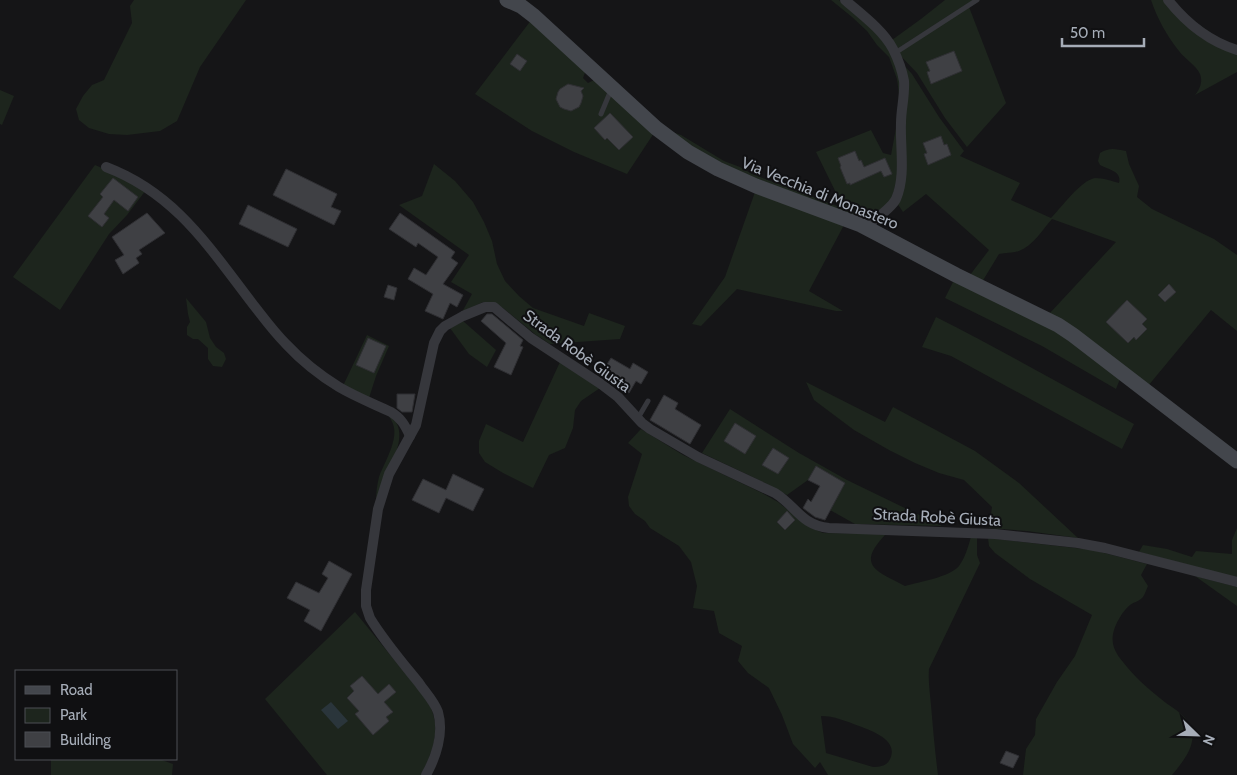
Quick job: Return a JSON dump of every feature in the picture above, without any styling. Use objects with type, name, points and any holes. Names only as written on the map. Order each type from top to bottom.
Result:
[{"type":"street","name":"Via Vecchia di Monastero","points":[[507,0],[524,8],[534,16],[668,138],[688,152],[756,186],[865,227],[1063,328],[1237,461]]},
{"type":"street","points":[[845,0],[882,34],[890,44],[895,52],[904,88],[901,121],[902,166],[898,192],[894,203],[865,227]]},
{"type":"street","points":[[1168,0],[1183,18],[1199,32],[1222,45],[1237,50]]},
{"type":"street","points":[[106,167],[130,177],[149,188],[183,216],[210,247],[277,335],[293,352],[339,387],[398,416],[406,426],[410,436]]},
{"type":"street","name":"Strada Robè Giusta","points":[[426,775],[433,762],[438,743],[440,725],[438,713],[427,694],[374,624],[368,612],[366,599],[375,525],[389,474],[416,425],[438,334],[442,328],[488,306],[494,308],[531,338],[601,384],[618,397],[650,429],[691,453],[782,497],[803,518],[814,525],[820,527],[995,534],[1078,543],[1237,582]]},
{"type":"lane","points":[[895,52],[977,0]]},
{"type":"lane","points":[[601,114],[612,87]]},
{"type":"lane","points":[[638,419],[648,401]]},
{"type":"green space","points":[[134,0],[246,0],[200,67],[177,121],[160,131],[127,135],[109,134],[89,128],[79,120],[76,109],[92,85],[104,80],[132,23],[130,6]]},
{"type":"green space","points":[[831,0],[839,0],[873,30],[887,46],[899,72],[899,94],[897,79],[889,57],[867,31]]},
{"type":"green space","points":[[945,0],[973,0],[897,49],[892,40]]},
{"type":"green space","points":[[1151,0],[1165,0],[1237,52],[1237,72],[1195,95],[1200,85],[1200,74],[1170,39],[1159,20]]},
{"type":"green space","points":[[969,7],[1006,103],[967,147],[945,118],[917,73],[898,53]]},
{"type":"green space","points":[[532,19],[586,70],[583,78],[588,83],[596,79],[654,133],[627,174],[574,152],[532,131],[475,94]]},
{"type":"green space","points":[[901,62],[912,74],[939,117],[964,151],[960,156],[1020,183],[1011,200],[1051,218],[1078,189],[1090,180],[1098,178],[1119,183],[1117,173],[1100,165],[1098,161],[1100,153],[1107,150],[1126,151],[1129,164],[1139,186],[1137,197],[1152,209],[1214,239],[1237,255],[1237,331],[1211,310],[1148,386],[1049,314],[1116,242],[1052,219],[1024,249],[1017,252],[999,254],[982,282],[970,275],[989,250],[926,194],[903,212],[897,203]]},
{"type":"green space","points":[[0,90],[14,96],[2,125],[0,124]]},
{"type":"green space","points":[[899,94],[899,171],[891,202],[868,220],[862,220],[723,165],[664,129],[681,135],[724,161],[752,174],[839,207],[842,205],[816,152],[871,130],[883,153],[891,155]]},
{"type":"green space","points":[[434,164],[455,181],[473,202],[492,241],[497,264],[505,281],[519,296],[533,308],[584,326],[589,313],[625,326],[620,339],[550,344],[503,308],[493,303],[483,302],[462,312],[472,294],[451,282],[469,255],[399,205],[422,196]]},
{"type":"green space","points":[[95,165],[146,190],[127,215],[109,234],[60,310],[13,277]]},
{"type":"green space","points":[[755,192],[844,225],[809,291],[843,311],[737,289],[701,326],[692,324],[725,277]]},
{"type":"green space","points":[[954,280],[1060,333],[1120,379],[1116,389],[1042,346],[945,298]]},
{"type":"green space","points":[[186,298],[206,322],[210,338],[216,347],[224,353],[226,359],[222,367],[213,366],[208,359],[208,348],[198,339],[193,339],[187,335],[187,327],[190,322]]},
{"type":"green space","points":[[936,317],[1134,424],[1122,449],[951,356],[922,347]]},
{"type":"green space","points":[[463,321],[496,350],[487,367],[469,354],[450,328]]},
{"type":"green space","points":[[367,335],[389,346],[369,398],[343,386]]},
{"type":"green space","points":[[560,362],[600,388],[581,401],[575,410],[573,428],[565,448],[549,455],[533,488],[485,462],[479,453],[479,441],[486,424],[523,442]]},
{"type":"green space","points":[[806,382],[885,422],[893,407],[975,451],[1019,483],[1078,538],[989,528],[992,507],[964,480],[939,473],[915,463],[854,430],[814,400]]},
{"type":"green space","points":[[730,409],[799,453],[847,480],[942,526],[855,524],[830,510],[845,483],[816,466],[808,480],[787,495],[702,453]]},
{"type":"green space","points":[[388,414],[398,426],[398,447],[376,501],[379,477],[393,444],[394,437],[393,424]]},
{"type":"green space","points":[[641,429],[683,455],[778,502],[809,527],[823,533],[886,534],[872,554],[871,561],[873,566],[879,571],[905,586],[942,576],[955,570],[963,560],[971,537],[977,537],[977,555],[980,563],[929,669],[929,687],[938,775],[828,775],[820,762],[815,768],[793,744],[769,688],[748,673],[738,661],[742,646],[719,633],[714,611],[693,608],[697,586],[691,562],[679,546],[650,528],[629,506],[628,497],[642,454],[628,443]],"holes":[[[821,716],[849,722],[883,737],[891,747],[892,752],[889,761],[883,766],[873,767],[826,753]]]},
{"type":"green space","points":[[1237,528],[1237,578],[1139,552],[1143,545],[1167,549],[1192,557],[1196,551],[1232,554],[1232,540]]},
{"type":"green space","points":[[988,538],[1093,550],[1147,564],[1141,575],[1148,586],[1145,593],[1142,598],[1130,605],[1117,622],[1113,642],[1118,656],[1141,682],[1180,713],[1189,723],[1192,730],[1191,746],[1183,761],[1172,775],[1023,775],[1026,749],[1035,735],[1036,719],[1057,682],[1075,656],[1092,615],[1030,579],[995,553],[989,546]]},
{"type":"green space","points":[[1195,576],[1237,587],[1237,606]]},
{"type":"green space","points":[[355,612],[419,690],[432,711],[435,722],[435,738],[431,753],[421,775],[327,775],[265,699]]},
{"type":"green space","points":[[51,760],[162,760],[173,764],[172,775],[51,775]]},
{"type":"shaded area","points":[[331,702],[348,721],[338,729],[321,710]]},
{"type":"building","points":[[954,51],[962,71],[931,84],[927,72],[930,71],[926,62]]},
{"type":"building","points":[[517,54],[527,61],[520,71],[510,64]]},
{"type":"building","points":[[568,84],[584,88],[581,91],[583,96],[579,107],[571,111],[560,107],[556,99],[560,89]]},
{"type":"building","points":[[610,113],[633,137],[619,150],[607,138],[605,140],[594,128]]},
{"type":"building","points":[[941,136],[944,145],[947,144],[951,155],[928,165],[924,154],[927,153],[923,143]]},
{"type":"building","points":[[855,151],[864,167],[885,158],[892,174],[884,177],[881,171],[850,185],[850,183],[847,184],[838,158]]},
{"type":"building","points":[[286,169],[337,194],[331,207],[341,211],[334,225],[273,195]]},
{"type":"building","points":[[113,178],[138,197],[128,211],[114,200],[104,214],[109,218],[102,227],[88,216],[103,197],[100,194]]},
{"type":"building","points":[[248,205],[297,229],[288,247],[239,224]]},
{"type":"building","points":[[147,213],[165,233],[139,250],[142,254],[136,258],[139,263],[123,274],[115,260],[124,255],[112,237]]},
{"type":"building","points":[[400,213],[455,252],[451,258],[458,263],[443,284],[463,295],[457,307],[450,303],[443,319],[425,311],[433,294],[408,279],[414,268],[426,275],[438,257],[418,243],[416,247],[389,229]]},
{"type":"building","points":[[1169,284],[1176,292],[1165,302],[1158,295]]},
{"type":"building","points":[[388,285],[397,288],[394,300],[384,297]]},
{"type":"building","points":[[1127,300],[1147,319],[1142,324],[1147,329],[1136,340],[1134,337],[1128,343],[1106,322]]},
{"type":"building","points":[[487,314],[492,314],[523,340],[520,346],[523,347],[511,375],[494,367],[506,343],[481,321]]},
{"type":"building","points":[[368,338],[386,346],[374,373],[356,365]]},
{"type":"building","points":[[611,358],[630,369],[633,363],[648,372],[641,384],[636,381],[629,393],[606,379],[610,372],[604,369]]},
{"type":"building","points":[[397,394],[415,394],[412,412],[402,412],[397,408]]},
{"type":"building","points":[[664,395],[678,403],[675,409],[701,425],[690,444],[650,420]]},
{"type":"building","points":[[735,423],[756,436],[745,454],[724,441]]},
{"type":"building","points":[[773,448],[789,458],[778,474],[762,465]]},
{"type":"building","points":[[816,466],[845,483],[825,520],[815,517],[803,508],[808,499],[811,502],[820,486],[808,480]]},
{"type":"building","points":[[453,474],[484,489],[473,511],[446,498],[439,513],[412,500],[423,479],[446,490]]},
{"type":"building","points":[[787,511],[795,520],[785,530],[777,522]]},
{"type":"building","points":[[329,561],[352,574],[321,631],[304,621],[310,610],[287,598],[296,582],[319,593],[328,578],[322,574]]},
{"type":"building","points":[[362,676],[378,694],[389,684],[396,692],[384,702],[393,712],[386,717],[389,721],[373,735],[355,714],[359,711],[347,698],[354,691],[350,686]]},
{"type":"building","points":[[1006,751],[1019,756],[1013,768],[1000,763]]}]
